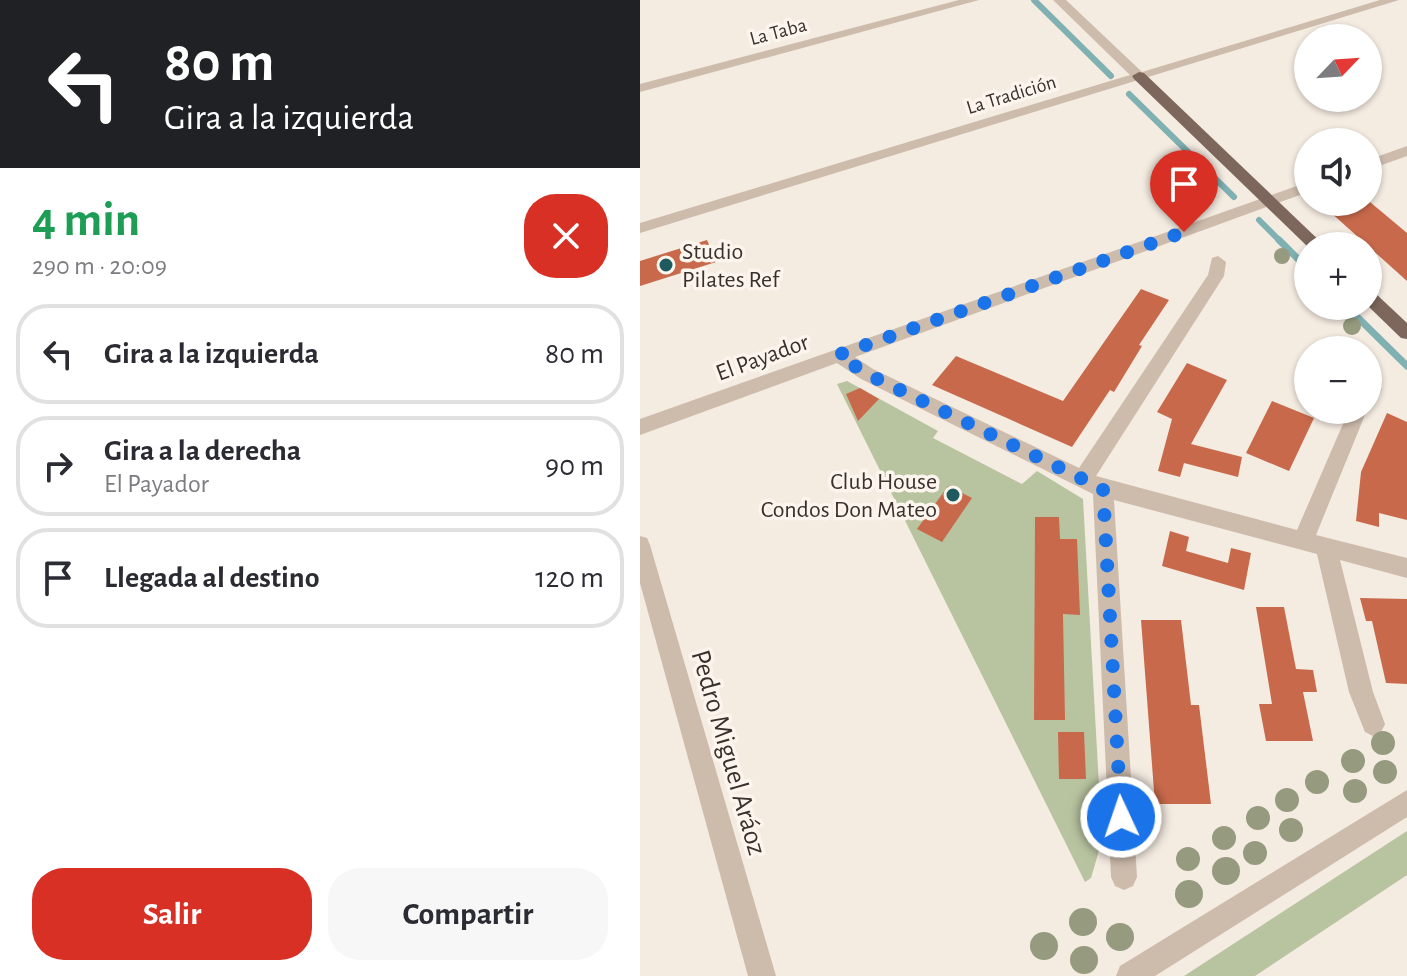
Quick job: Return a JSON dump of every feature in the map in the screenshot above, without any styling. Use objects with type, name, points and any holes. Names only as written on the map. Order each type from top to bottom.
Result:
[{"type":"main road","points":[[1139,76],[1302,232]]},
{"type":"main road","points":[[1382,309],[1407,333]]},
{"type":"street","name":"La Taba","points":[[640,88],[973,0]]},
{"type":"street","points":[[1059,0],[1139,76]]},
{"type":"street","points":[[1394,0],[1407,7]]},
{"type":"street","name":"La Tradición","points":[[640,228],[1394,0]]},
{"type":"street","points":[[1382,160],[1407,151]]},
{"type":"street","name":"El Payador","points":[[640,427],[1294,192]]},
{"type":"street","points":[[1124,877],[1092,485],[1216,276],[1218,262]]},
{"type":"street","points":[[838,355],[867,374],[1092,485],[1407,568]]},
{"type":"street","points":[[1303,541],[1352,424]]},
{"type":"street","name":"Pedro Miguel Aráoz","points":[[640,545],[762,976]]},
{"type":"street","points":[[1326,546],[1361,692],[1373,724]]},
{"type":"street","points":[[1130,976],[1407,803]]},
{"type":"green space","points":[[847,381],[938,431],[933,438],[1022,484],[1037,471],[1083,499],[1102,840],[1091,878],[1085,882],[837,384]]},
{"type":"green space","points":[[1407,831],[1407,875],[1255,976],[1184,976]]},
{"type":"building","points":[[1382,212],[1407,233],[1407,281],[1382,259],[1382,232],[1352,232],[1335,216],[1382,216]]},
{"type":"building","points":[[707,240],[716,262],[640,286],[640,261]]},
{"type":"building","points":[[1141,289],[1169,300],[1139,345],[1142,346],[1114,392],[1110,390],[1072,447],[932,385],[956,356],[1063,401]]},
{"type":"building","points":[[1187,363],[1227,380],[1191,444],[1242,457],[1238,477],[1184,463],[1180,477],[1158,471],[1172,419],[1157,412]]},
{"type":"building","points":[[860,388],[879,399],[858,421],[846,394]]},
{"type":"building","points":[[1272,401],[1294,410],[1294,424],[1311,424],[1289,471],[1246,453]]},
{"type":"building","points":[[1387,413],[1407,422],[1407,520],[1379,513],[1379,527],[1356,521],[1361,472]]},
{"type":"building","points":[[948,486],[972,498],[942,542],[917,529]]},
{"type":"building","points":[[1035,517],[1059,517],[1060,539],[1077,539],[1080,615],[1063,614],[1065,720],[1034,720]]},
{"type":"building","points":[[1170,531],[1189,537],[1186,551],[1228,563],[1231,548],[1251,553],[1244,590],[1162,566]]},
{"type":"building","points":[[1360,598],[1407,599],[1407,684],[1386,683],[1372,621],[1366,621]]},
{"type":"building","points":[[1256,607],[1284,607],[1296,669],[1313,670],[1317,692],[1303,692],[1313,741],[1266,741],[1259,704],[1272,704]]},
{"type":"building","points":[[1141,620],[1181,620],[1191,705],[1199,705],[1211,804],[1155,804]]},
{"type":"building","points":[[1058,732],[1084,732],[1086,779],[1059,779]]},
{"type":"waterway","points":[[1034,0],[1111,76]]},
{"type":"waterway","points":[[1129,94],[1234,197]]},
{"type":"waterway","points":[[1259,220],[1294,255]]},
{"type":"waterway","points":[[1360,320],[1407,366]]},
{"type":"place","name":"Studio Pilates Ref","points":[[666,265]]},
{"type":"place","name":"Club House Condos Don Mateo","points":[[953,495]]},
{"type":"route","points":[[1121,817],[1103,489],[867,374],[838,355],[1184,232]]}]
